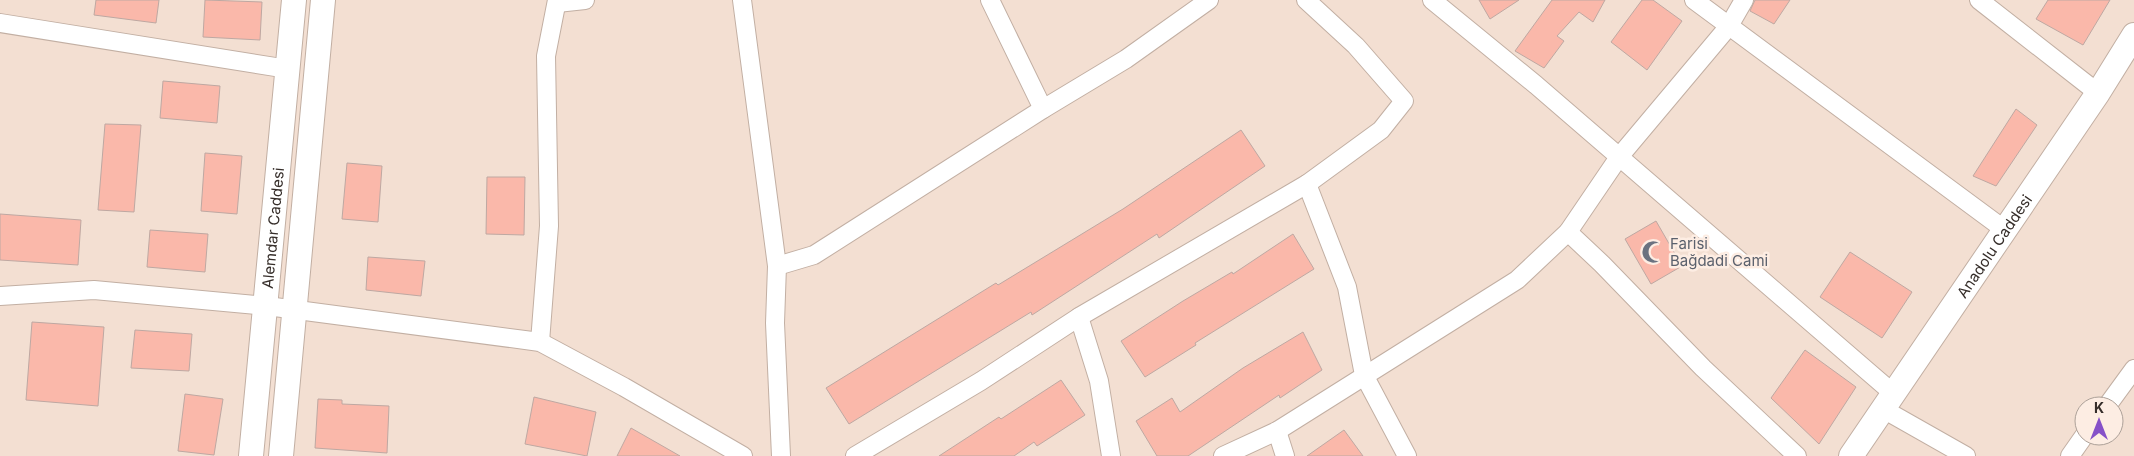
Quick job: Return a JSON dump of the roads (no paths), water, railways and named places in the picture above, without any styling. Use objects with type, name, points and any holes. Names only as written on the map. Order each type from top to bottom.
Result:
[{"type":"main road","name":"Alemdar Caddesi","points":[[251,456],[267,306],[294,0]]},
{"type":"main road","name":"Alemdar Caddesi","points":[[281,456],[323,0]]},
{"type":"main road","name":"Anadolu Caddesi","points":[[1851,456],[2098,93],[2134,36]]},
{"type":"street","points":[[540,342],[549,226],[546,56],[557,1],[585,0]]},
{"type":"street","points":[[742,0],[777,266],[775,323],[781,456]]},
{"type":"street","points":[[990,0],[1043,109]]},
{"type":"street","points":[[777,266],[814,255],[1043,109],[1126,60],[1209,0]]},
{"type":"street","points":[[855,456],[981,381],[1079,317],[1307,184],[1381,130],[1404,102],[1356,46],[1306,0]]},
{"type":"street","points":[[1432,0],[1619,157],[1888,402],[1966,456]]},
{"type":"street","points":[[1694,0],[1770,54],[2005,230]]},
{"type":"street","points":[[1223,456],[1277,431],[1517,280],[1568,232],[1619,157],[1729,26],[1744,0]]},
{"type":"street","points":[[1978,0],[2098,93]]},
{"type":"street","points":[[0,23],[288,68]]},
{"type":"street","points":[[1307,184],[1347,287],[1364,375],[1407,456]]},
{"type":"street","points":[[1568,232],[1602,264],[1703,368],[1797,456]]},
{"type":"street","points":[[0,296],[94,290],[267,306],[540,342],[624,387],[743,456]]},
{"type":"street","points":[[1079,317],[1099,381],[1111,456]]},
{"type":"street","points":[[2114,396],[2134,369]]},
{"type":"street","points":[[1277,431],[1285,456]]},
{"type":"place","name":"Farisi Bağdadi Cami","points":[[1653,252]]}]
